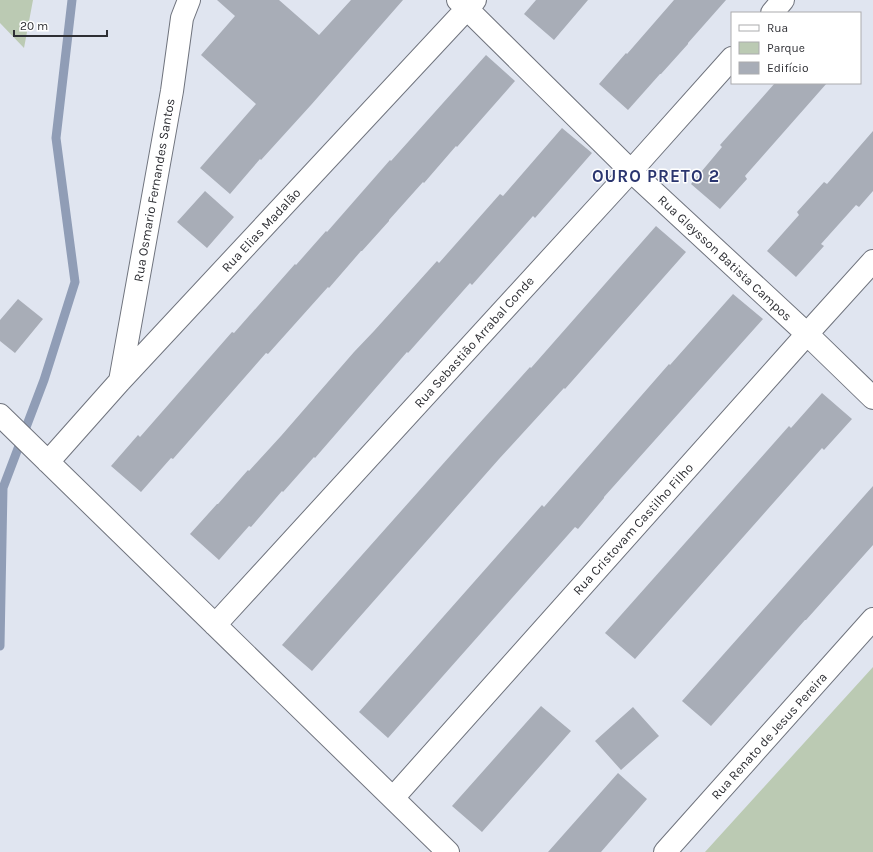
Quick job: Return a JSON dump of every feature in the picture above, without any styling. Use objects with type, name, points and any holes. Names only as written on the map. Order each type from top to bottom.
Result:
[{"type":"street","name":"Rua Osmario Fernandes Santos","points":[[120,381],[172,91],[182,18],[189,0]]},
{"type":"street","points":[[773,12],[784,0]]},
{"type":"street","name":"Rua Elias Madalão","points":[[41,455],[120,381],[467,3]]},
{"type":"street","name":"Rua Gleysson Batista Campos","points":[[467,3],[631,171],[807,334],[873,398]]},
{"type":"street","name":"Rua Sebastião Arrabal Conde","points":[[215,625],[631,171],[731,59]]},
{"type":"street","name":"Rua Cristovam Castilho Filho","points":[[393,798],[873,261]]},
{"type":"street","points":[[0,415],[448,852]]},
{"type":"street","name":"Rua Renato de Jesus Pereira","points":[[665,852],[873,619]]},
{"type":"green space","points":[[0,0],[33,0],[24,48],[0,23]]},
{"type":"green space","points":[[873,667],[873,852],[705,852]]},
{"type":"building","points":[[217,0],[279,0],[319,35],[351,0],[403,0],[311,105],[261,160],[260,159],[230,194],[200,168],[256,104],[201,55],[235,16]]},
{"type":"building","points":[[536,0],[588,0],[554,40],[524,14]]},
{"type":"building","points":[[674,0],[726,0],[628,110],[599,84]]},
{"type":"building","points":[[486,55],[515,81],[329,288],[328,287],[268,354],[266,353],[173,459],[171,458],[141,492],[111,466],[138,435],[140,437],[232,332],[234,333],[295,264],[296,265],[326,231],[327,232],[390,160],[391,161]]},
{"type":"building","points":[[774,84],[826,84],[745,176],[747,179],[720,209],[691,184],[722,147],[720,145]]},
{"type":"building","points":[[562,128],[592,153],[535,218],[533,216],[472,285],[470,283],[408,353],[407,352],[315,458],[314,457],[283,492],[282,491],[251,527],[249,526],[219,560],[190,534],[281,436],[354,352],[437,261],[439,263],[500,194],[503,196]]},
{"type":"building","points":[[873,131],[873,191],[859,207],[856,205],[821,244],[824,246],[796,277],[767,251],[799,215],[797,212],[824,182],[827,184]]},
{"type":"building","points":[[205,191],[234,217],[207,248],[177,222]]},
{"type":"building","points":[[656,226],[686,252],[565,389],[564,388],[499,459],[312,671],[282,645],[466,438],[530,367],[531,368]]},
{"type":"building","points":[[733,294],[763,319],[604,497],[578,529],[575,527],[388,738],[359,712],[542,505],[544,507],[669,364],[670,365]]},
{"type":"building","points":[[18,299],[43,319],[15,353],[0,341],[0,320]]},
{"type":"building","points":[[822,393],[852,419],[824,450],[822,448],[635,659],[605,633],[789,426],[791,428]]},
{"type":"building","points":[[873,486],[873,545],[711,726],[682,701]]},
{"type":"building","points":[[541,706],[571,731],[482,832],[452,806]]},
{"type":"building","points":[[633,707],[659,736],[621,770],[595,741]]},
{"type":"building","points":[[618,773],[647,799],[601,852],[548,852]]},
{"type":"waterway","points":[[0,646],[3,488],[44,380],[75,282],[56,138],[72,0]]},
{"type":"district","name":"OURO PRETO 2","points":[[656,176]]}]
